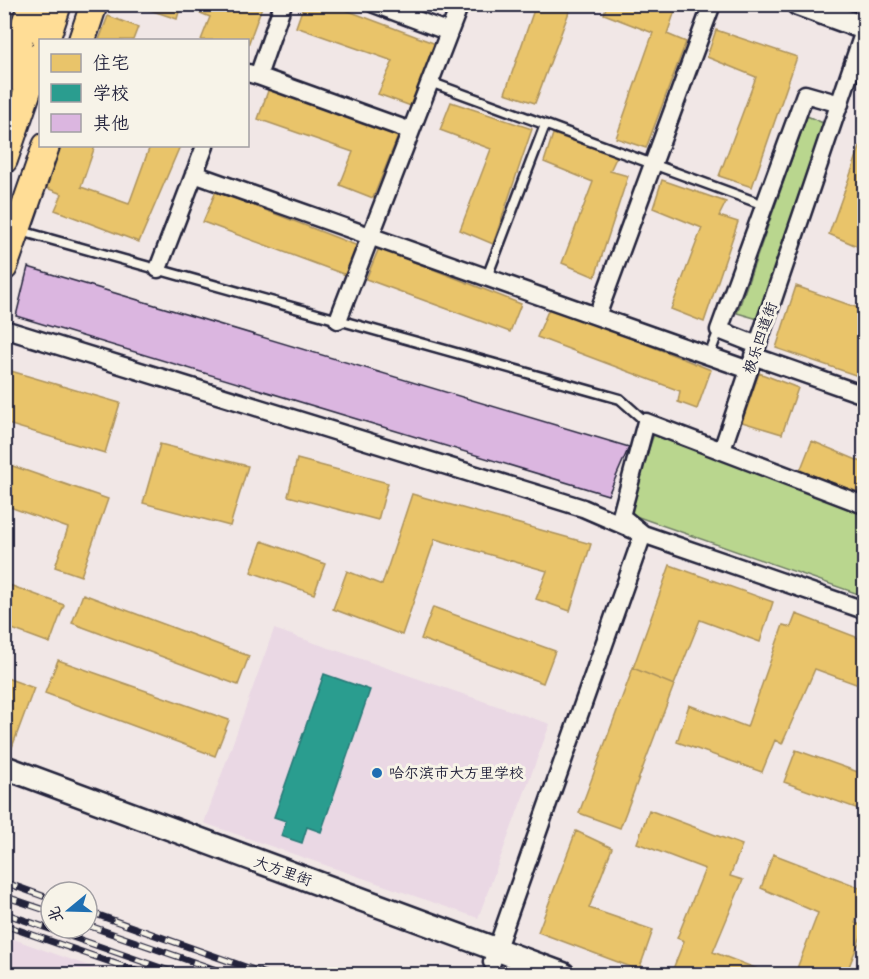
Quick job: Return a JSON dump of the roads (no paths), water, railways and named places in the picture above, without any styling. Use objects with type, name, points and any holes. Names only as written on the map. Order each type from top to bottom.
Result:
[{"type":"main road","points":[[4,82],[32,4]]},
{"type":"main road","points":[[46,39],[58,4]]},
{"type":"main road","points":[[82,39],[94,4]]},
{"type":"main road","points":[[798,4],[864,30]]},
{"type":"main road","points":[[4,160],[39,58]]},
{"type":"main road","points":[[4,267],[46,147]]},
{"type":"main road","name":"大方里街","points":[[4,767],[494,956],[527,975]]},
{"type":"main road","name":"大方里街","points":[[4,783],[494,956],[563,975]]},
{"type":"street","points":[[283,4],[253,74],[411,131]]},
{"type":"street","points":[[374,4],[449,32]]},
{"type":"street","points":[[338,320],[460,4]]},
{"type":"street","points":[[597,316],[712,4]]},
{"type":"street","name":"极乐四道街","points":[[722,450],[864,30]]},
{"type":"street","points":[[753,357],[719,330],[805,94],[840,104]]},
{"type":"street","points":[[158,269],[205,147]]},
{"type":"street","points":[[195,174],[709,356],[753,357],[864,395]]},
{"type":"street","points":[[4,329],[583,508],[644,534],[864,610]]},
{"type":"street","points":[[644,534],[621,516],[646,422],[864,506]]},
{"type":"street","points":[[494,956],[644,534]]},
{"type":"lane","points":[[429,82],[764,205]]},
{"type":"lane","points":[[487,277],[544,124]]},
{"type":"lane","points":[[16,230],[620,399],[646,422]]},
{"type":"lane","points":[[709,356],[719,330]]},
{"type":"railway","points":[[4,882],[39,895]]},
{"type":"railway","points":[[4,896],[39,908]]},
{"type":"railway","points":[[4,913],[178,974]]},
{"type":"railway","points":[[99,915],[265,974]]},
{"type":"railway","points":[[4,925],[145,974]]},
{"type":"railway","points":[[99,929],[228,974]]},
{"type":"place","name":"哈尔滨市大方里学校","points":[[377,773]]}]
